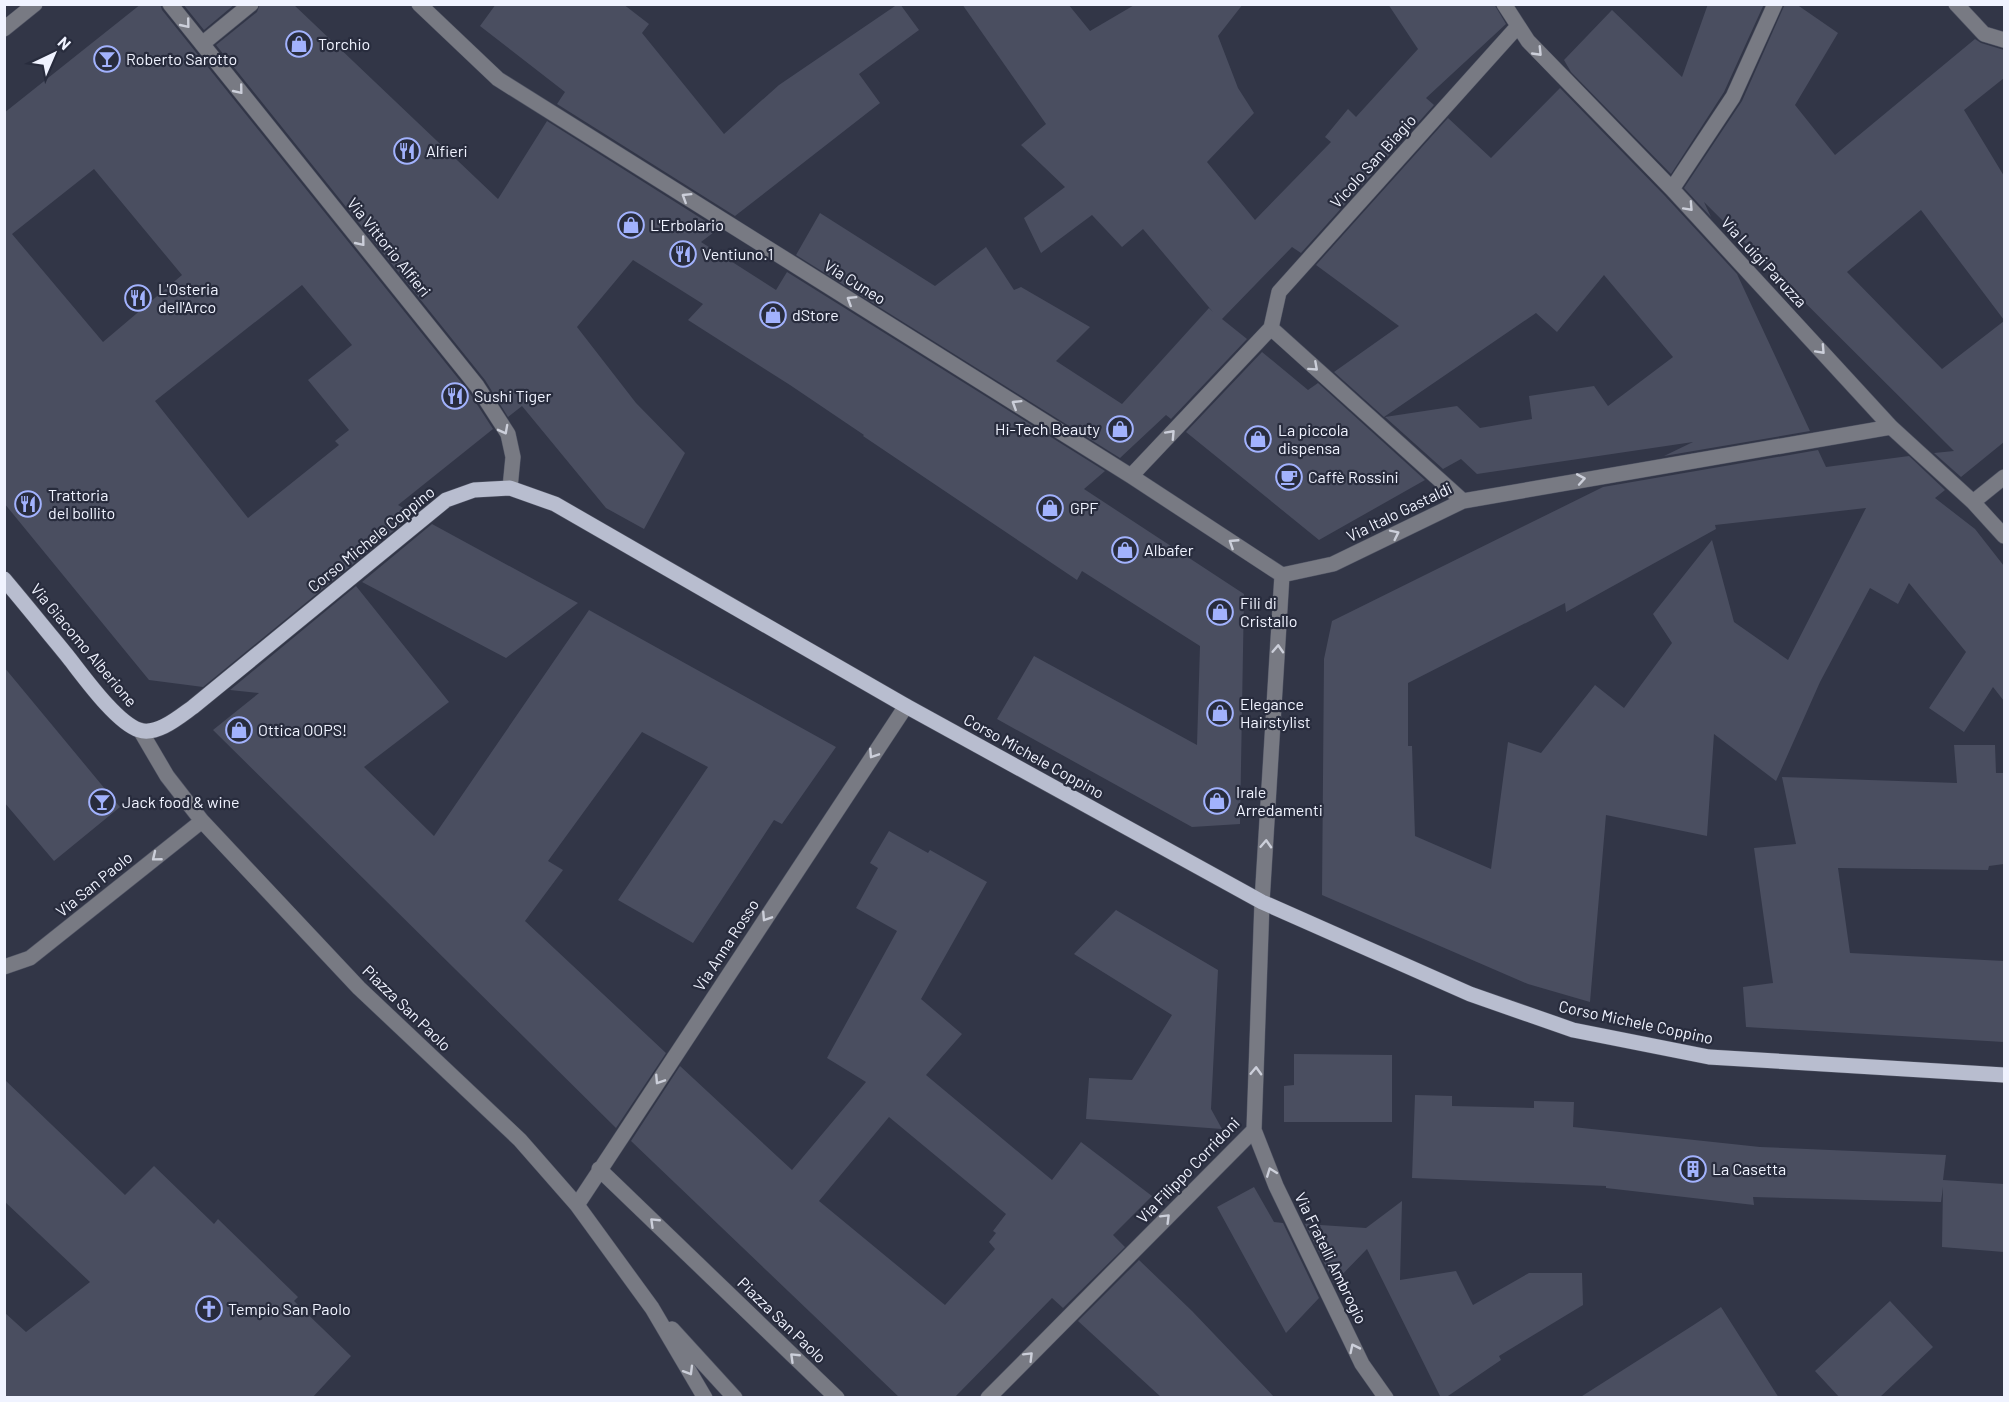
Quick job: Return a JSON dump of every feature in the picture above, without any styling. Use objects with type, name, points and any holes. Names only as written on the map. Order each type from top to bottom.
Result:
[{"type":"main road","name":"Corso Michele Coppino","points":[[140,730],[153,730],[173,721],[193,707],[446,500],[474,490],[510,488],[555,504],[906,706],[1262,902],[1470,994],[1573,1030],[1709,1057],[2004,1075]]},
{"type":"main road","name":"Via Giacomo Alberione","points":[[4,579],[104,701],[127,723],[140,730]]},
{"type":"street","points":[[4,29],[35,4]]},
{"type":"street","name":"Via Vittorio Alfieri","points":[[170,4],[477,386],[508,434],[513,457],[510,488]]},
{"type":"street","points":[[202,44],[251,4]]},
{"type":"street","name":"Via Cuneo","points":[[419,4],[498,79],[1131,476],[1282,575]]},
{"type":"street","name":"Via Luigi Paruzza","points":[[1504,4],[1528,41],[1672,189],[1891,427],[1973,502],[2004,536]]},
{"type":"street","points":[[1672,189],[1733,97],[1775,4]]},
{"type":"street","points":[[1956,4],[1984,34],[2004,40]]},
{"type":"street","name":"Vicolo San Biagio","points":[[1131,476],[1270,328],[1279,292],[1518,26]]},
{"type":"street","points":[[1270,328],[1463,501]]},
{"type":"street","name":"Via Italo Gastaldi","points":[[1282,575],[1333,564],[1463,501],[1891,427]]},
{"type":"street","points":[[1973,502],[2004,477]]},
{"type":"street","points":[[1262,902],[1282,575]]},
{"type":"street","name":"Via Anna Rosso","points":[[577,1206],[599,1169],[906,706]]},
{"type":"street","name":"Piazza San Paolo","points":[[140,730],[167,776],[202,820],[359,988],[520,1140],[577,1206],[652,1308],[705,1398]]},
{"type":"street","name":"Via San Paolo","points":[[4,967],[30,958],[202,820]]},
{"type":"street","name":"Via Filippo Corridoni","points":[[988,1398],[1254,1130],[1262,902]]},
{"type":"street","name":"Via Fratelli Ambrogio","points":[[1254,1130],[1276,1186],[1362,1364],[1386,1398]]},
{"type":"street","name":"Piazza San Paolo","points":[[599,1169],[837,1398]]},
{"type":"street","name":"Piazza San Paolo","points":[[652,1308],[735,1398]]},
{"type":"building","points":[[141,4],[160,4],[162,10],[469,392],[493,429],[398,505],[414,514],[203,687],[149,680],[4,503],[4,113]],"holes":[[[94,169],[182,275],[103,342],[12,234]],[[302,285],[352,345],[308,380],[349,430],[335,441],[339,445],[248,518],[155,401]]]},
{"type":"building","points":[[183,4],[235,4],[204,30]]},
{"type":"building","points":[[260,4],[293,4],[498,199],[547,121],[718,229],[701,242],[776,290],[787,272],[1105,471],[1084,489],[1244,594],[1240,824],[1192,827],[997,719],[1034,656],[1197,745],[1200,646],[1082,571],[1077,580],[790,385],[688,320],[703,304],[633,260],[577,327],[636,403],[685,453],[644,529],[606,508],[522,406],[508,417],[485,380],[216,45],[257,12]]},
{"type":"building","points":[[496,4],[623,4],[649,24],[642,33],[724,134],[779,85],[898,4],[919,30],[859,74],[880,103],[735,216],[557,104],[565,92],[480,26]]},
{"type":"building","points":[[962,4],[1068,4],[1090,31],[1136,4],[1243,4],[1218,36],[1238,88],[1254,113],[1207,162],[1255,220],[1331,142],[1325,137],[1348,109],[1356,117],[1418,49],[1388,4],[1494,4],[1506,24],[1426,98],[1434,105],[1301,253],[1292,247],[1222,319],[1247,339],[1171,419],[1166,415],[1120,458],[796,255],[820,213],[935,286],[986,247],[1014,290],[1021,287],[1090,327],[1056,361],[1122,404],[1209,308],[1213,312],[1143,229],[1122,247],[1092,215],[1041,253],[1024,218],[1065,187],[1021,145],[1046,124]]},
{"type":"building","points":[[1708,4],[1764,4],[1724,92],[1671,174],[1571,72],[1564,60],[1612,10],[1682,77]]},
{"type":"building","points":[[1785,4],[1796,4],[1838,33],[1795,105],[1835,155],[1975,39],[2004,50],[2004,78],[1964,110],[2004,176],[2004,320],[1921,210],[1847,272],[1942,369],[2004,321],[2004,442],[1961,477],[1934,453],[1954,451],[1704,202],[1711,217],[1684,188],[1742,101]]},
{"type":"building","points":[[1560,88],[1737,274],[1810,431],[1664,456],[1693,442],[1477,474],[1461,459],[1443,469],[1385,417],[1457,406],[1480,428],[1532,419],[1529,396],[1594,386],[1608,406],[1673,357],[1604,275],[1557,332],[1536,313],[1384,417],[1334,372],[1399,326],[1316,265],[1448,118],[1491,158]]},
{"type":"building","points":[[1262,352],[1308,390],[1318,383],[1425,480],[1319,540],[1186,432]]},
{"type":"building","points":[[1818,450],[1826,467],[1909,456],[1945,490],[1935,498],[1975,529],[2004,566],[2004,701],[1993,687],[1964,732],[1929,708],[1966,652],[1909,583],[1898,604],[1870,588],[1820,682],[1776,781],[1714,734],[1707,836],[1606,815],[1590,1002],[1528,984],[1322,895],[1324,659],[1332,621],[1603,487]],"holes":[[[1866,508],[1788,660],[1734,622],[1712,540],[1653,614],[1672,643],[1624,708],[1595,685],[1541,753],[1508,742],[1491,869],[1415,836],[1412,746],[1408,746],[1408,683],[1565,603],[1566,612],[1716,529],[1715,525]]]},
{"type":"building","points":[[432,524],[578,603],[506,658],[362,582]]},
{"type":"building","points":[[356,586],[449,702],[364,767],[434,836],[589,610],[836,747],[782,824],[774,820],[693,943],[618,900],[708,767],[642,732],[548,861],[563,870],[525,921],[666,1053],[616,1128],[213,730],[259,693],[230,690]]},
{"type":"building","points":[[4,667],[120,807],[54,861],[4,802]]},
{"type":"building","points":[[1954,745],[1995,745],[1996,773],[2004,773],[2004,864],[1989,866],[1988,870],[1838,868],[1850,953],[2004,961],[2004,1042],[1746,1027],[1743,987],[1773,983],[1754,848],[1796,844],[1782,777],[1957,783]]},
{"type":"building","points":[[889,831],[928,853],[930,850],[987,882],[921,999],[962,1034],[926,1075],[1052,1180],[1081,1142],[1152,1196],[1113,1235],[1125,1247],[1063,1308],[1052,1298],[954,1398],[900,1398],[631,1141],[680,1066],[792,1170],[866,1082],[827,1058],[897,931],[856,908],[878,868],[870,863]],"holes":[[[889,1117],[1006,1214],[993,1231],[996,1233],[989,1242],[995,1249],[945,1305],[819,1201]]]},
{"type":"building","points":[[1116,910],[1218,970],[1211,1109],[1222,1129],[1086,1119],[1089,1078],[1132,1080],[1172,1015],[1074,954]]},
{"type":"building","points":[[1294,1054],[1392,1055],[1392,1122],[1284,1122],[1284,1086],[1294,1085]]},
{"type":"building","points":[[4,1079],[125,1195],[154,1166],[214,1224],[218,1219],[298,1297],[294,1301],[351,1356],[312,1398],[4,1398],[4,1312],[26,1332],[90,1282],[4,1201]]},
{"type":"building","points":[[1415,1095],[1452,1096],[1452,1106],[1534,1108],[1534,1101],[1574,1102],[1573,1127],[1760,1147],[1946,1155],[1943,1180],[2004,1184],[2004,1252],[1942,1247],[1943,1187],[1941,1202],[1753,1197],[1754,1205],[1606,1188],[1606,1186],[1412,1178]]},
{"type":"building","points":[[1254,1187],[1274,1222],[1283,1223],[1319,1298],[1286,1333],[1217,1207]]},
{"type":"building","points":[[1402,1201],[1400,1280],[1456,1271],[1473,1305],[1529,1273],[1582,1273],[1583,1305],[1499,1356],[1501,1360],[1445,1398],[1441,1398],[1367,1249],[1334,1283],[1305,1224],[1366,1228]]},
{"type":"building","points":[[1139,1260],[1192,1311],[1275,1398],[1162,1398],[1078,1321]]},
{"type":"building","points":[[1890,1301],[1933,1347],[1879,1398],[1840,1398],[1815,1371]]},
{"type":"building","points":[[1721,1307],[1779,1398],[1579,1398],[1692,1326]]},
{"type":"place","name":"Torchio","points":[[299,44]]},
{"type":"place","name":"Roberto Sarotto","points":[[107,59]]},
{"type":"place","name":"Alfieri","points":[[407,151]]},
{"type":"place","name":"L'Erbolario","points":[[631,225]]},
{"type":"place","name":"Ventiuno.1","points":[[683,254]]},
{"type":"place","name":"L'Osteria dell'Arco","points":[[138,298]]},
{"type":"place","name":"dStore","points":[[773,315]]},
{"type":"place","name":"Sushi Tiger","points":[[455,396]]},
{"type":"place","name":"Hi-Tech Beauty","points":[[1120,429]]},
{"type":"place","name":"La piccola dispensa","points":[[1258,439]]},
{"type":"place","name":"Caffè Rossini","points":[[1289,477]]},
{"type":"place","name":"Trattoria del bollito","points":[[28,504]]},
{"type":"place","name":"GPF","points":[[1050,508]]},
{"type":"place","name":"Albafer","points":[[1125,550]]},
{"type":"place","name":"Fili di Cristallo","points":[[1220,612]]},
{"type":"place","name":"Elegance Hairstylist","points":[[1220,713]]},
{"type":"place","name":"Ottica OOPS!","points":[[239,730]]},
{"type":"place","name":"Irale Arredamenti","points":[[1217,801]]},
{"type":"place","name":"Jack food & wine","points":[[102,802]]},
{"type":"place","name":"La Casetta","points":[[1693,1169]]},
{"type":"place","name":"Tempio San Paolo","points":[[209,1309]]}]
